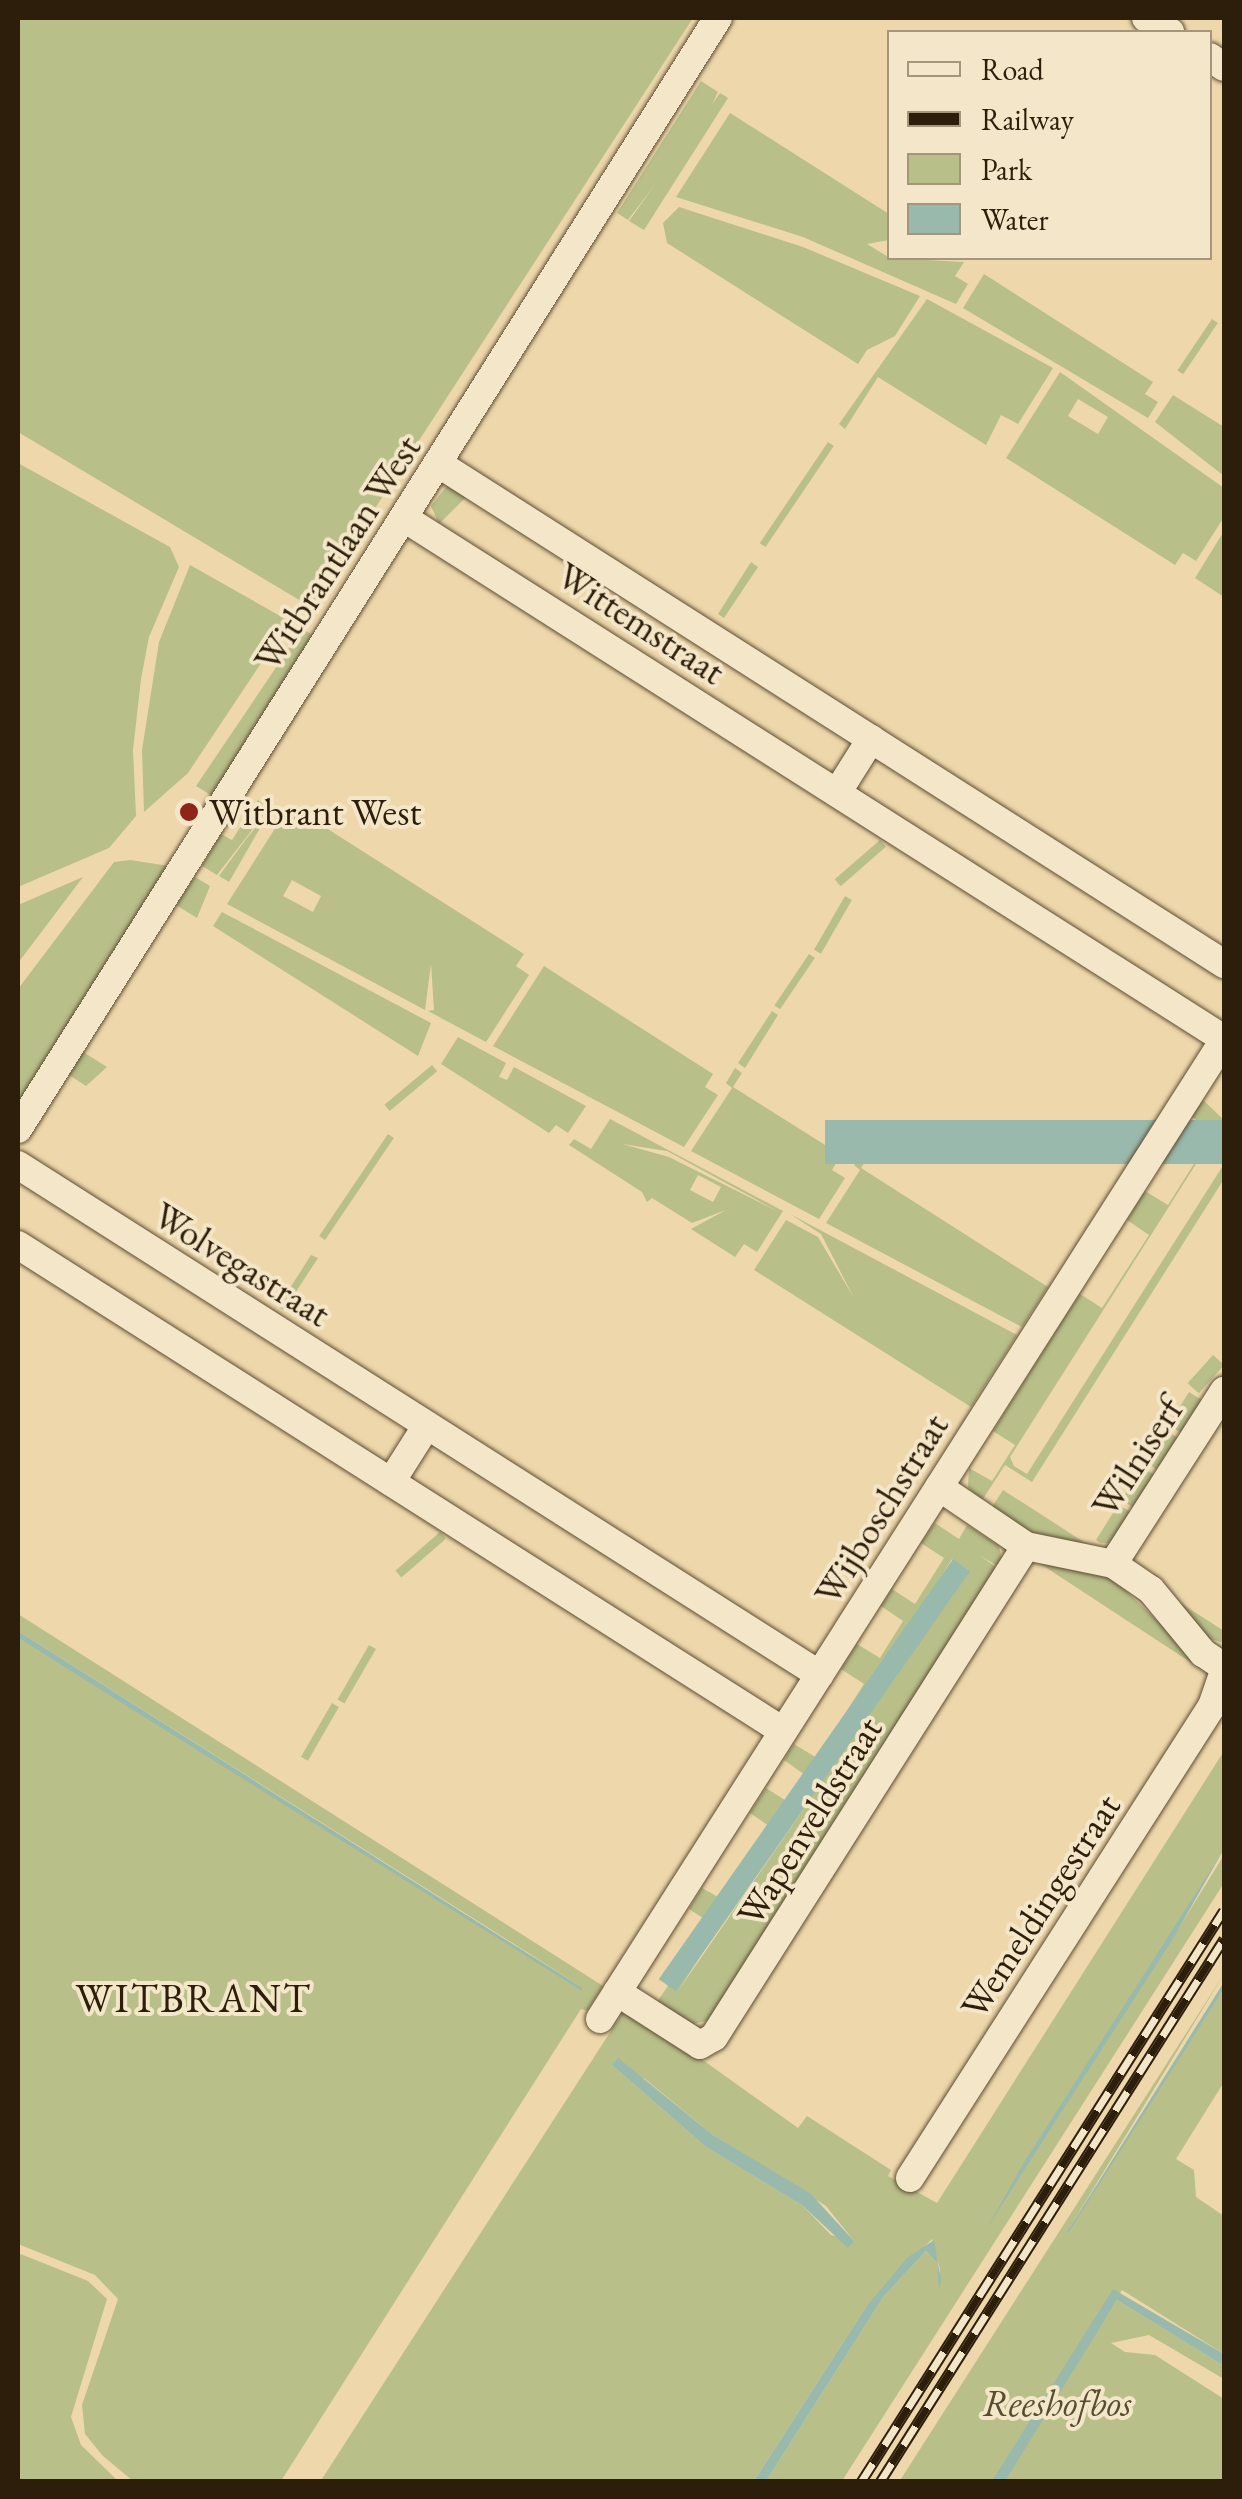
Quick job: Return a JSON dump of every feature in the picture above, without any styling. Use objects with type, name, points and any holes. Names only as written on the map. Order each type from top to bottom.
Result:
[{"type":"street","name":"Witbrantlaan West","points":[[18,1129],[718,18]]},
{"type":"street","name":"Wittemstraat","points":[[438,464],[1224,964]]},
{"type":"street","name":"Wittemstraat","points":[[404,518],[1224,1039]]},
{"type":"street","points":[[837,793],[871,739]]},
{"type":"street","name":"Wijboschstraat","points":[[600,2019],[1224,1039]]},
{"type":"street","name":"Wolvegastraat","points":[[18,1165],[820,1675]]},
{"type":"street","points":[[18,1244],[783,1731]]},
{"type":"street","name":"Wilniserf","points":[[1113,1564],[1224,1390]]},
{"type":"street","points":[[391,1482],[427,1425]]},
{"type":"street","name":"Wilniserf","points":[[939,1487],[1026,1546],[1113,1564],[1152,1590],[1203,1653],[1224,1669]]},
{"type":"street","name":"Wapenveldstraat","points":[[617,1992],[700,2045],[714,2038],[1026,1546]]},
{"type":"street","name":"Wemeldingestraat","points":[[910,2178],[1212,1706],[1224,1669]]},
{"type":"green space","points":[[18,18],[693,18],[311,607],[18,432]]},
{"type":"green space","points":[[701,81],[718,92],[705,119],[628,220],[617,213]]},
{"type":"green space","points":[[720,93],[728,98],[644,230],[629,221]]},
{"type":"green space","points":[[730,113],[887,213],[887,240],[867,244],[887,260],[964,262],[955,276],[968,284],[956,304],[803,237],[676,197]]},
{"type":"green space","points":[[679,207],[803,247],[920,296],[895,336],[867,350],[858,364],[667,243],[663,223]]},
{"type":"green space","points":[[984,274],[1153,382],[1145,394],[1158,402],[1148,418],[963,308]]},
{"type":"green space","points":[[927,299],[1053,368],[1018,424],[1001,415],[986,445],[878,377],[845,429],[839,424]]},
{"type":"green space","points":[[1212,319],[1218,323],[1183,374],[1177,370]]},
{"type":"green space","points":[[1060,372],[1224,488],[1224,517],[1196,561],[1183,553],[1175,565],[1006,458]],"holes":[[[1078,399],[1108,417],[1098,434],[1068,416]]]},
{"type":"green space","points":[[1173,395],[1224,427],[1224,476],[1155,422]]},
{"type":"green space","points":[[828,442],[834,446],[766,547],[760,543]]},
{"type":"green space","points":[[18,463],[170,547],[179,567],[149,637],[141,679],[133,750],[136,816],[109,848],[18,887]]},
{"type":"green space","points":[[447,486],[470,493],[439,524],[431,506]]},
{"type":"green space","points":[[1224,531],[1224,597],[1195,578]]},
{"type":"green space","points":[[751,562],[758,567],[724,618],[718,614]]},
{"type":"green space","points":[[190,565],[289,621],[188,773],[144,812],[142,750],[159,642]]},
{"type":"green space","points":[[302,629],[315,636],[214,797],[196,786]]},
{"type":"green space","points":[[258,800],[269,808],[217,875],[202,866],[221,834],[232,840]]},
{"type":"green space","points":[[290,805],[524,954],[516,966],[529,975],[486,1042],[428,1011],[434,1010],[431,964],[425,1010],[227,904]],"holes":[[[292,880],[321,896],[313,912],[283,896]]]},
{"type":"green space","points":[[271,809],[229,882],[219,876],[246,839]]},
{"type":"green space","points":[[880,840],[886,847],[841,886],[835,879]]},
{"type":"green space","points":[[130,860],[169,866],[18,1103],[18,989],[114,862]]},
{"type":"green space","points":[[83,877],[18,963],[18,905]]},
{"type":"green space","points":[[195,877],[210,886],[197,918],[176,905]]},
{"type":"green space","points":[[845,896],[852,900],[821,954],[814,950]]},
{"type":"green space","points":[[222,912],[431,1023],[418,1056],[213,926]]},
{"type":"green space","points":[[809,954],[815,958],[780,1009],[774,1005]]},
{"type":"green space","points":[[544,966],[713,1074],[705,1087],[718,1095],[684,1147],[493,1046]]},
{"type":"green space","points":[[772,1011],[778,1015],[745,1068],[738,1063]]},
{"type":"green space","points":[[458,1037],[506,1063],[499,1077],[507,1080],[514,1067],[586,1106],[568,1133],[556,1125],[549,1133],[441,1064]]},
{"type":"green space","points":[[83,1052],[107,1067],[86,1086],[69,1075]]},
{"type":"green space","points":[[432,1065],[437,1071],[390,1111],[385,1105]]},
{"type":"green space","points":[[735,1068],[742,1073],[733,1087],[841,1155],[832,1170],[845,1178],[819,1219],[691,1151],[732,1088],[726,1083]]},
{"type":"green space","points":[[1203,1100],[1224,1120],[1010,1457],[1014,1466],[1027,1474],[1224,1164],[1224,1179],[1032,1482],[1005,1465],[981,1502],[968,1487],[969,1468],[992,1481],[1015,1445],[993,1431],[1059,1326],[1080,1294],[1102,1308],[1149,1235],[1127,1220],[1145,1191],[1168,1205],[1214,1132],[1192,1117]]},
{"type":"green space","points":[[610,1119],[783,1211],[757,1252],[744,1244],[735,1257],[691,1229],[726,1210],[692,1223],[652,1198],[647,1202],[642,1192],[569,1145],[574,1139],[591,1149]],"holes":[[[622,1144],[667,1151],[779,1212],[669,1157]],[[698,1175],[721,1187],[713,1202],[690,1190]]]},
{"type":"green space","points":[[388,1134],[394,1138],[325,1240],[319,1236]]},
{"type":"green space","points":[[863,1150],[869,1154],[861,1168],[1048,1287],[1022,1327],[826,1223],[860,1170],[854,1165]]},
{"type":"green space","points":[[790,1214],[1017,1335],[971,1407],[754,1270],[786,1220],[818,1237],[854,1298],[821,1234]]},
{"type":"green space","points":[[311,1255],[318,1258],[284,1310],[278,1307]]},
{"type":"green space","points":[[1213,1355],[1224,1365],[1199,1393],[1188,1383]]},
{"type":"green space","points":[[1189,1392],[1202,1400],[1181,1433],[1168,1425]]},
{"type":"green space","points":[[1166,1430],[1178,1438],[1156,1469],[1145,1462]]},
{"type":"green space","points":[[1142,1467],[1155,1475],[1134,1508],[1121,1500]]},
{"type":"green space","points":[[1003,1490],[1087,1544],[1030,1533],[992,1507]]},
{"type":"green space","points":[[1118,1505],[1131,1512],[1110,1543],[1101,1543],[1096,1540]]},
{"type":"green space","points":[[935,1523],[959,1539],[967,1525],[999,1546],[1004,1570],[979,1555],[996,1567],[711,2020],[692,2024],[657,2002],[711,1923],[689,1909],[702,1888],[725,1901],[772,1828],[750,1813],[766,1788],[788,1802],[805,1775],[784,1760],[794,1744],[817,1758],[864,1684],[841,1669],[857,1644],[880,1658],[903,1621],[881,1606],[892,1589],[915,1604],[944,1558],[921,1543]],"holes":[[[952,1559],[969,1570],[678,1991]]]},
{"type":"green space","points":[[440,1532],[446,1539],[401,1577],[395,1571]]},
{"type":"green space","points":[[1036,1561],[1109,1575],[1209,1670],[1207,1673]]},
{"type":"green space","points":[[1179,1602],[1224,1631],[1224,1643],[1208,1638]]},
{"type":"green space","points":[[18,1614],[603,1986],[587,2011],[581,2009],[281,2481],[133,2481],[103,2456],[85,2434],[82,2405],[118,2299],[95,2275],[18,2244],[18,1638],[582,1987],[18,1631]]},
{"type":"green space","points":[[369,1645],[376,1649],[344,1704],[338,1700]]},
{"type":"green space","points":[[332,1703],[339,1707],[308,1761],[301,1757]]},
{"type":"green space","points":[[1224,1751],[1224,1849],[1169,1944],[1224,1855],[1224,1883],[842,2481],[766,2481],[884,2296],[926,2251],[937,2263],[940,2290],[940,2269],[932,2239],[866,2307],[754,2481],[320,2482],[627,2006],[798,2128],[807,2116],[891,2170],[888,2176],[937,2203]],"holes":[[[1163,1952],[1054,2123],[1042,2139],[1083,2071]],[[612,2065],[645,2079],[713,2135],[826,2206],[854,2241],[831,2235],[803,2206],[706,2147]]]},
{"type":"green space","name":"Reeshofbos","points":[[1224,1974],[1067,2232],[1224,1989],[1224,2082],[1176,2159],[1194,2170],[1196,2197],[1224,2216],[1224,2354],[1122,2290],[1096,2334],[1117,2300],[1224,2366],[1224,2379],[1149,2335],[1111,2343],[1125,2352],[1155,2355],[1224,2399],[1224,2481],[899,2482]]},
{"type":"green space","points":[[18,2253],[88,2281],[107,2299],[71,2417],[81,2445],[118,2481],[18,2481]]},
{"type":"water","points":[[825,1120],[1224,1120],[1224,1164],[825,1164]]},
{"type":"water","points":[[953,1559],[970,1571],[676,1991],[659,1979]]},
{"type":"water","points":[[18,1631],[582,1988],[582,1991],[18,1638]]},
{"type":"water","points":[[1224,1849],[1174,1937],[987,2228],[1023,2164]]},
{"type":"water","points":[[1224,1982],[1224,1989],[1068,2233],[1067,2232]]},
{"type":"water","points":[[618,2058],[713,2135],[811,2194],[854,2241],[848,2248],[803,2206],[706,2147],[612,2065]]},
{"type":"water","points":[[934,2240],[941,2280],[939,2291],[937,2263],[926,2251],[884,2296],[766,2481],[754,2481],[866,2307],[907,2258]]},
{"type":"water","points":[[1113,2289],[1224,2354],[1224,2366],[1117,2300],[1005,2481],[992,2481]]},
{"type":"railway","points":[[861,2482],[1224,1910]]},
{"type":"railway","points":[[880,2482],[1224,1939]]},
{"type":"place","name":"Witbrant West","points":[[189,812]]},
{"type":"district","name":"WITBRANT","points":[[194,1998]]}]
